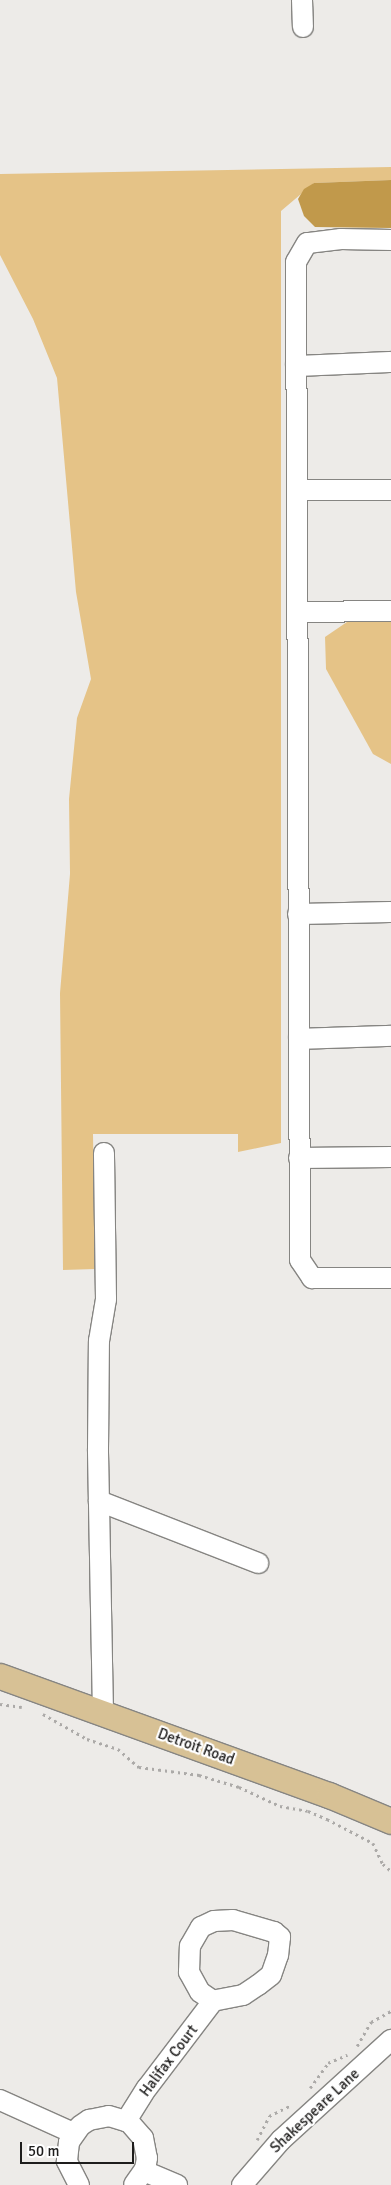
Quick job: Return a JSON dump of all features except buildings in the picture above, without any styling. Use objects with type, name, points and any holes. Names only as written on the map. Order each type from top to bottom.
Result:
[{"type":"main road","name":"Detroit Road","points":[[0,1676],[391,1821]]},
{"type":"street","points":[[302,0],[303,27]]},
{"type":"street","points":[[391,240],[341,239],[307,243],[296,262],[300,1260],[312,1278],[391,1278]]},
{"type":"street","points":[[296,366],[391,362]]},
{"type":"street","points":[[297,490],[391,490]]},
{"type":"street","points":[[297,612],[391,611]]},
{"type":"street","points":[[298,914],[391,912]]},
{"type":"street","points":[[299,1039],[391,1036]]},
{"type":"street","points":[[103,1713],[99,1501],[99,1341],[106,1299],[104,1153]]},
{"type":"street","points":[[299,1158],[391,1157]]},
{"type":"street","points":[[99,1501],[258,1563]]},
{"type":"street","points":[[233,1920],[274,1932],[280,1937],[271,1975],[243,1995],[212,2001],[200,1992],[189,1972],[190,1946],[201,1927],[214,1921],[233,1920]]},
{"type":"street","name":"Halifax Court","points":[[126,2121],[147,2088],[212,2001]]},
{"type":"street","name":"Shakespeare Lane","points":[[242,2185],[281,2140],[391,2040]]},
{"type":"street","points":[[0,2100],[73,2133]]},
{"type":"street","points":[[79,2185],[67,2161],[73,2133],[80,2126],[99,2116],[126,2121],[137,2129],[146,2148],[139,2178],[177,2185]]},
{"type":"path","points":[[0,1704],[30,1708]]},
{"type":"path","points":[[35,1711],[87,1739],[118,1749],[139,1767],[198,1775],[239,1787],[280,1806],[308,1811],[327,1819],[373,1843],[383,1864],[391,1871]]},
{"type":"path","points":[[355,2050],[371,2022],[391,2011]]},
{"type":"path","points":[[308,2091],[328,2063],[350,2053]]},
{"type":"path","points":[[256,2142],[269,2116],[299,2102]]},
{"type":"shaded area","points":[[391,167],[391,180],[314,183],[281,211],[281,1143],[238,1152],[238,1134],[93,1134],[95,1269],[63,1270],[60,993],[70,874],[69,799],[77,718],[91,679],[76,592],[57,378],[33,319],[0,255],[0,174]]},
{"type":"shaded area","points":[[391,180],[391,228],[315,227],[304,216],[298,199],[304,189],[314,183]]},
{"type":"shaded area","points":[[391,621],[391,764],[373,754],[326,669],[325,637],[347,622]]}]
